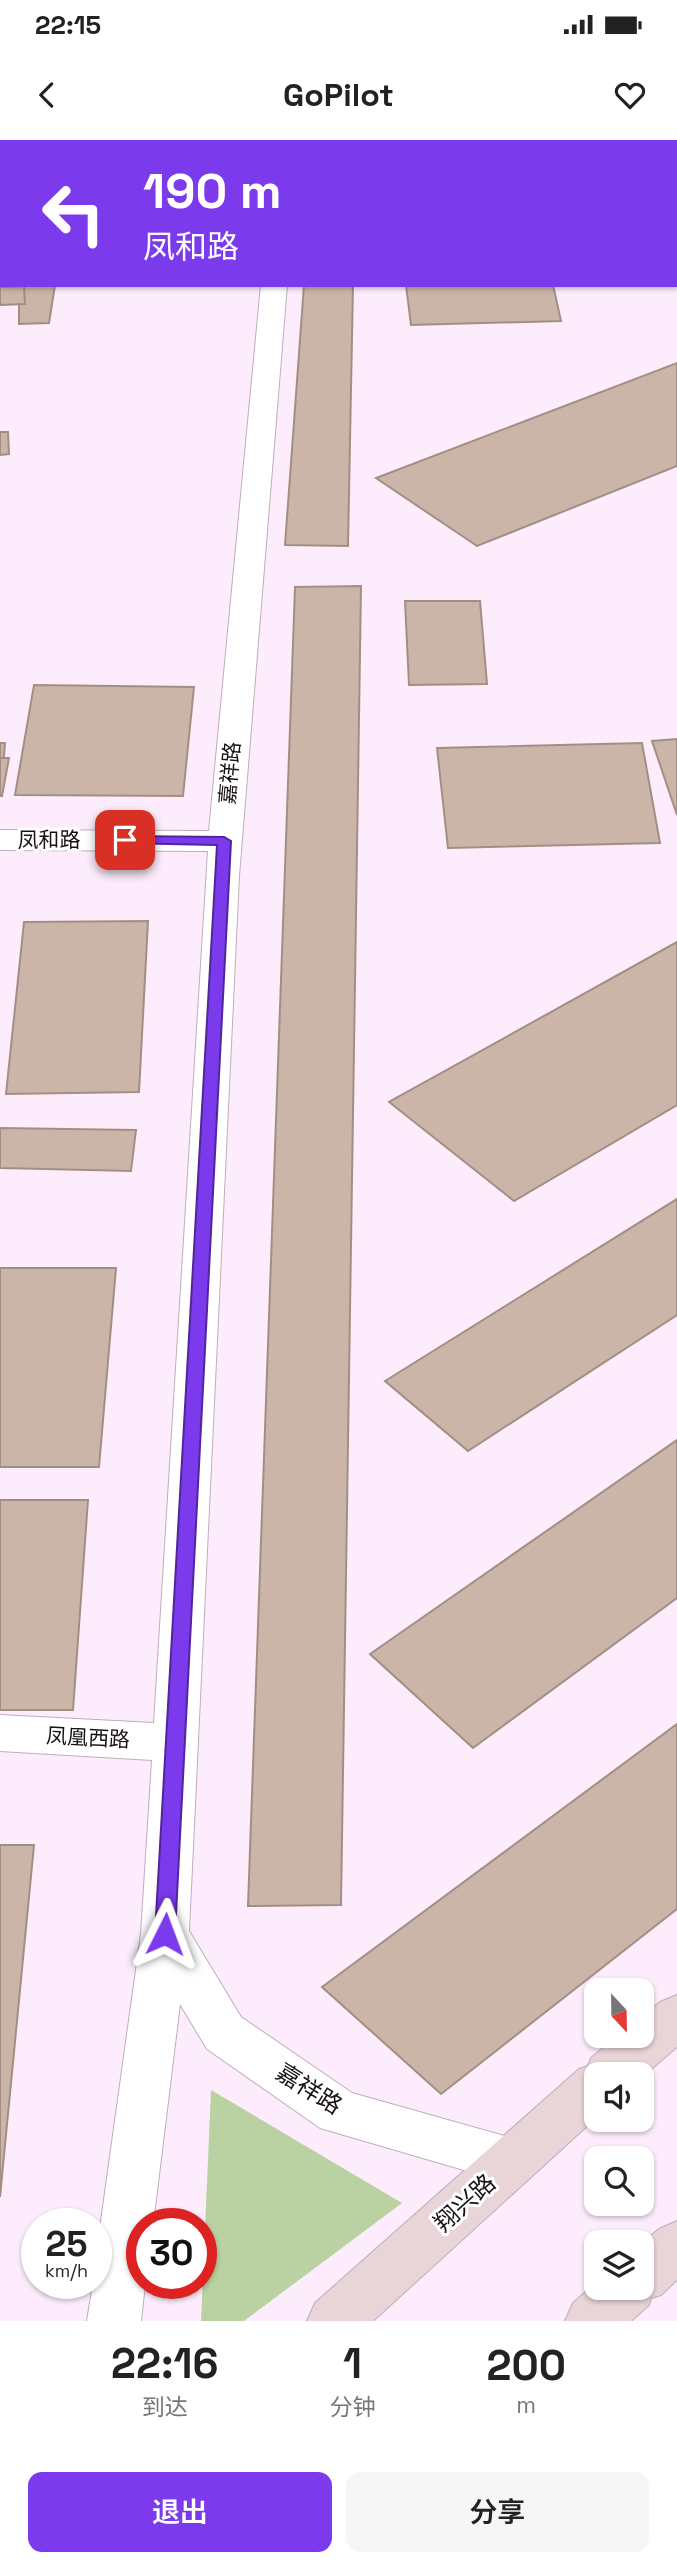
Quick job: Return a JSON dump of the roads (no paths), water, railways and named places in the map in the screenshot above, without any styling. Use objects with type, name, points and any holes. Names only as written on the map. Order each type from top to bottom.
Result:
[{"type":"main road","points":[[623,2062],[677,2017]]},
{"type":"main road","name":"翔兴路","points":[[334,2321],[584,2097]]},
{"type":"main road","points":[[654,2266],[677,2246]]},
{"type":"main road","points":[[592,2321],[615,2300]]},
{"type":"street","name":"嘉祥路","points":[[114,2321],[165,1934],[224,841],[274,287]]},
{"type":"street","name":"凤和路","points":[[0,840],[224,841]]},
{"type":"street","name":"凤凰西路","points":[[0,1733],[176,1743]]},
{"type":"street","name":"嘉祥路","points":[[165,1934],[224,2033],[338,2112],[512,2161]]}]
